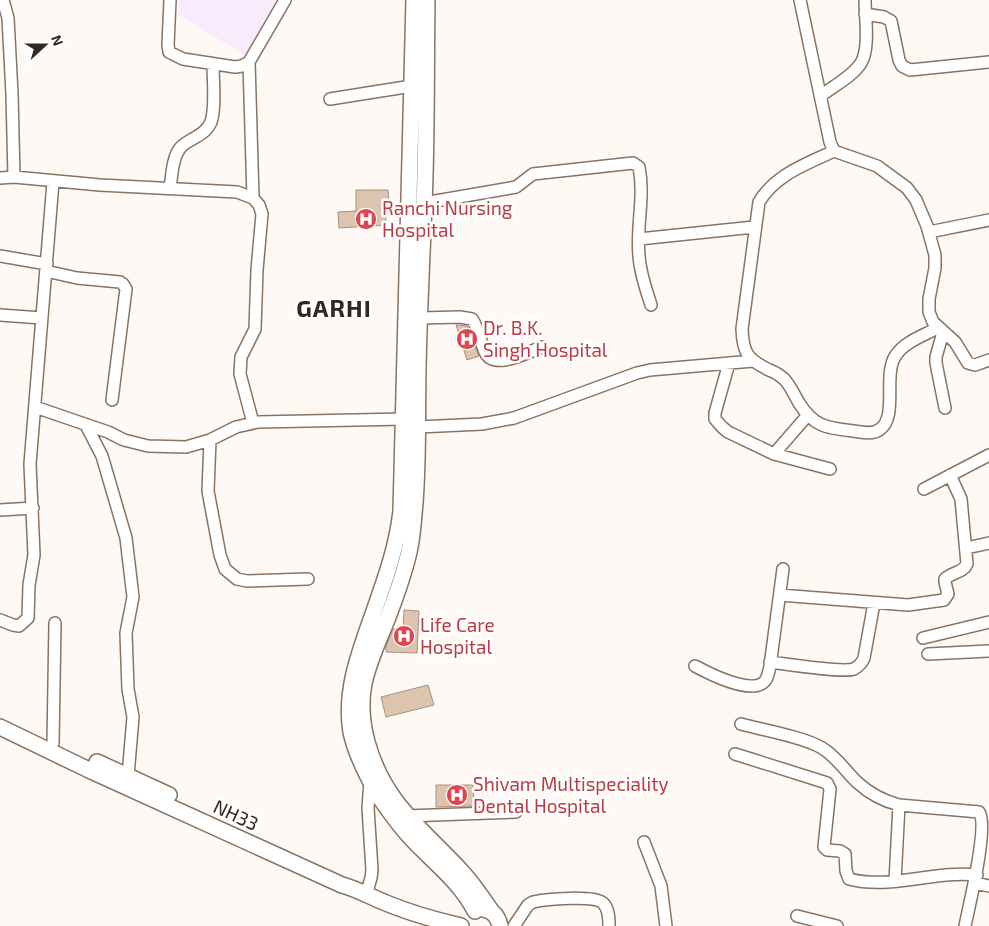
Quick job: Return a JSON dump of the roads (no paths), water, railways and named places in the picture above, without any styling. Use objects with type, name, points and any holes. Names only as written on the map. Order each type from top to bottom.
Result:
[{"type":"main road","points":[[414,0],[401,511],[397,538],[386,578],[359,656],[351,692],[351,731],[361,762],[370,781],[411,838],[458,884],[468,897],[475,911]]},
{"type":"main road","points":[[427,0],[424,203],[416,496],[409,552],[388,617],[371,656],[362,693],[363,721],[372,757],[386,787],[406,816],[464,874],[501,923]]},
{"type":"main road","points":[[0,716],[53,743],[346,877],[360,892]]},
{"type":"main road","name":"NH33","points":[[0,726],[89,770],[342,886],[424,916],[461,926]]},
{"type":"main road","points":[[466,926],[470,915],[481,909],[501,923]]},
{"type":"street","points":[[3,0],[8,18],[4,49],[12,94],[14,177]]},
{"type":"street","points":[[170,0],[169,52],[183,59],[235,67],[249,62]]},
{"type":"street","points":[[253,198],[249,62],[285,0]]},
{"type":"street","points":[[800,0],[830,142],[834,150],[877,166],[907,188],[916,200],[929,232],[935,254],[935,268],[929,299],[929,312],[932,322],[955,342],[968,363],[975,365],[989,360]]},
{"type":"street","points":[[820,96],[850,75],[864,58],[865,0]]},
{"type":"street","points":[[865,14],[884,17],[891,21],[902,66],[910,70],[989,62]]},
{"type":"street","points":[[170,188],[177,153],[182,146],[205,132],[210,123],[213,111],[214,64]]},
{"type":"street","points":[[330,99],[412,86]]},
{"type":"street","points":[[834,150],[783,176],[772,184],[758,202],[742,329],[745,350],[753,361],[784,379],[807,416],[816,423],[828,428],[872,433],[879,431],[885,426],[888,418],[890,370],[896,355],[903,348],[940,330]]},
{"type":"street","points":[[424,203],[516,187],[533,174],[633,163],[639,167],[641,175],[640,265],[651,305]]},
{"type":"street","points":[[0,178],[14,177],[53,182],[237,192],[253,198],[259,204],[262,214],[257,270],[256,320],[255,329],[246,345],[240,366],[240,374],[253,423]]},
{"type":"street","points":[[0,620],[19,626],[28,618],[29,585],[34,555],[30,464],[53,182]]},
{"type":"street","points":[[929,232],[989,220]]},
{"type":"street","points":[[639,239],[754,228]]},
{"type":"street","points":[[0,256],[46,267],[77,278],[120,282],[125,286],[112,400]]},
{"type":"street","points":[[0,315],[42,318]]},
{"type":"street","points":[[420,318],[460,317],[472,319],[476,324],[485,352],[493,360],[501,361],[542,347]]},
{"type":"street","points":[[940,330],[936,363],[945,408]]},
{"type":"street","points":[[418,427],[496,422],[514,418],[643,372],[753,361]]},
{"type":"street","points":[[729,363],[715,419],[722,427],[728,432],[774,454],[830,469]]},
{"type":"street","points":[[35,407],[124,440],[148,446],[186,447],[210,440],[236,427],[253,423],[404,419]]},
{"type":"street","points":[[774,454],[807,416]]},
{"type":"street","points":[[86,425],[102,456],[126,538],[134,597],[126,633],[128,689],[132,716],[128,776]]},
{"type":"street","points":[[210,440],[208,491],[220,555],[225,569],[237,579],[247,581],[308,579]]},
{"type":"street","points":[[924,489],[989,454]]},
{"type":"street","points":[[780,595],[917,605],[944,600],[948,594],[945,578],[966,566],[961,499],[950,475]]},
{"type":"street","points":[[0,510],[33,508]]},
{"type":"street","points":[[966,548],[989,542]]},
{"type":"street","points":[[695,666],[720,679],[754,685],[766,681],[783,569]]},
{"type":"street","points":[[770,662],[842,670],[856,668],[864,658],[874,603]]},
{"type":"street","points":[[923,638],[989,622]]},
{"type":"street","points":[[53,743],[55,623]]},
{"type":"street","points":[[928,654],[989,651]]},
{"type":"street","points":[[741,724],[821,747],[834,757],[859,784],[888,802],[899,805],[979,812],[982,814],[984,824],[976,879],[965,926]]},
{"type":"street","points":[[736,754],[827,783],[830,789],[823,844],[825,849],[845,854],[846,871],[849,878],[868,881],[896,881],[961,873],[989,886]]},
{"type":"street","points":[[360,892],[371,878],[372,870],[368,808],[370,781]]},
{"type":"street","points":[[896,881],[899,805]]},
{"type":"street","points":[[406,816],[516,812]]},
{"type":"street","points":[[644,842],[661,886],[666,926]]},
{"type":"street","points":[[501,923],[533,902],[583,899],[596,900],[603,903],[607,910],[608,926]]},
{"type":"street","points":[[797,916],[837,926]]},
{"type":"place","name":"Ranchi Nursing Hospital","points":[[366,219]]},
{"type":"place","name":"Dr. B.K. Singh Hospital","points":[[467,339]]},
{"type":"place","name":"Life Care Hospital","points":[[404,636]]},
{"type":"place","name":"Shivam Multispeciality Dental Hospital","points":[[457,795]]},
{"type":"district","name":"GARHI","points":[[334,309]]}]
